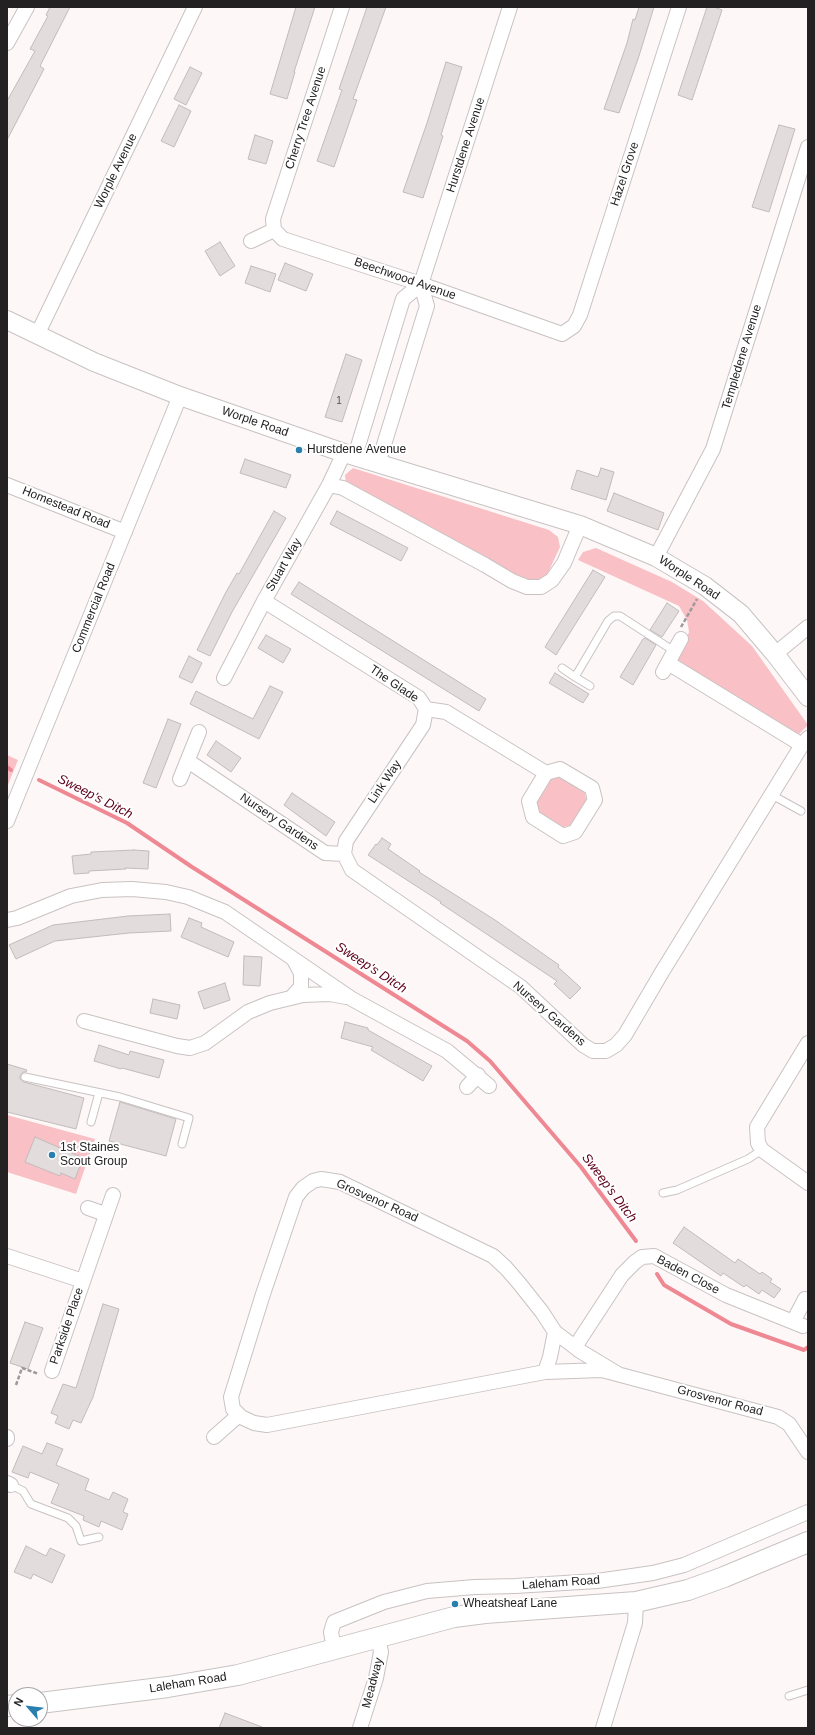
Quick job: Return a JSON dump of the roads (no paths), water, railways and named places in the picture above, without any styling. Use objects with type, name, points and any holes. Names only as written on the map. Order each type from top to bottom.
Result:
[{"type":"main road","name":"Laleham Road","points":[[48,1701],[176,1686],[238,1675],[454,1617],[485,1613],[636,1602],[688,1590],[724,1578],[808,1542]]},
{"type":"street","points":[[7,43],[27,7]]},
{"type":"street","name":"Worple Avenue","points":[[37,334],[195,7]]},
{"type":"street","name":"Cherry Tree Avenue","points":[[274,230],[273,219],[342,7]]},
{"type":"street","name":"Hurstdene Avenue","points":[[422,284],[510,7]]},
{"type":"street","name":"Hazel Grove","points":[[562,334],[574,326],[580,315],[679,7]]},
{"type":"street","name":"Templedene Avenue","points":[[656,557],[713,449],[808,148]]},
{"type":"street","points":[[251,242],[274,230]]},
{"type":"street","name":"Beechwood Avenue","points":[[274,230],[283,239],[422,284],[562,334]]},
{"type":"street","points":[[350,454],[404,299],[422,284],[427,306],[378,464]]},
{"type":"street","name":"Worple Road","points":[[7,320],[94,362],[180,396],[378,464],[580,525],[656,557],[705,586],[741,614],[776,654],[808,697]]},
{"type":"street","name":"Commercial Road","points":[[7,820],[180,396]]},
{"type":"street","name":"Stuart Way","points":[[224,678],[264,601],[329,485],[350,454]]},
{"type":"street","name":"Homestead Road","points":[[7,485],[125,532]]},
{"type":"street","points":[[329,485],[343,488],[512,581],[527,587],[541,587],[552,580],[564,563],[580,525]]},
{"type":"street","name":"The Glade","points":[[264,601],[420,698],[426,709],[446,712],[546,773]]},
{"type":"street","points":[[776,654],[808,626]]},
{"type":"street","points":[[671,656],[805,741]]},
{"type":"street","name":"Link Way","points":[[344,854],[346,841],[423,725],[426,709]]},
{"type":"street","points":[[180,779],[199,732]]},
{"type":"street","name":"Nursery Gardens","points":[[188,761],[326,853],[344,854],[352,870],[521,987],[583,1045],[593,1051],[606,1051],[616,1045],[625,1035],[805,741]]},
{"type":"street","points":[[560,769],[592,788],[595,800],[575,832],[563,836],[533,817],[529,801],[546,773],[560,769]]},
{"type":"street","points":[[7,920],[17,918],[71,896],[102,890],[132,889],[166,892],[188,897],[225,912],[352,999],[447,1051],[478,1075],[489,1086]]},
{"type":"street","points":[[291,998],[301,987],[301,973],[293,958]]},
{"type":"street","points":[[84,1021],[177,1046],[190,1048],[205,1043],[248,1012],[270,1003],[303,995],[330,994],[352,999]]},
{"type":"street","points":[[808,1043],[757,1128],[758,1143],[762,1150],[808,1183]]},
{"type":"street","points":[[467,1087],[478,1075]]},
{"type":"street","name":"Grosvenor Road","points":[[618,1374],[575,1347],[555,1332],[542,1312],[519,1283],[493,1256],[340,1182],[321,1179],[303,1188],[296,1197],[288,1216],[231,1397],[232,1409],[239,1415],[254,1423],[267,1425],[545,1372],[602,1370],[778,1417],[789,1424],[808,1452]]},
{"type":"street","name":"Parkside Place","points":[[52,1371],[105,1214],[113,1195]]},
{"type":"street","points":[[88,1208],[105,1214]]},
{"type":"street","name":"Parkside Place","points":[[7,1256],[82,1281]]},
{"type":"street","name":"Baden Close","points":[[575,1347],[622,1275],[642,1257],[654,1256],[726,1295],[798,1324],[805,1299]]},
{"type":"street","points":[[545,1372],[550,1357],[555,1332]]},
{"type":"street","points":[[214,1437],[239,1415]]},
{"type":"street","name":"Laleham Road","points":[[334,1649],[331,1632],[334,1622],[384,1602],[427,1591],[597,1581],[653,1573],[684,1565],[808,1512]]},
{"type":"street","points":[[603,1728],[635,1623],[636,1602]]},
{"type":"street","name":"Meadway","points":[[360,1728],[376,1678],[380,1658],[381,1652],[378,1637]]},
{"type":"lane","points":[[575,677],[608,621],[614,616],[620,616],[671,656]]},
{"type":"lane","points":[[562,668],[590,686]]},
{"type":"lane","points":[[772,795],[801,811]]},
{"type":"lane","points":[[25,1077],[120,1097],[189,1118],[182,1144]]},
{"type":"lane","points":[[91,1122],[99,1093]]},
{"type":"lane","points":[[663,1193],[677,1190],[748,1159],[762,1150]]},
{"type":"lane","points":[[9,1484],[23,1491],[31,1504],[68,1518],[76,1526],[81,1541],[99,1537]]},
{"type":"lane","points":[[789,1696],[808,1690]]},
{"type":"waterway","name":"Sweep's Ditch","points":[[7,767],[11,770]]},
{"type":"waterway","name":"Sweep's Ditch","points":[[39,780],[127,823],[192,867],[467,1041],[490,1061],[581,1167],[636,1241]]},
{"type":"waterway","name":"Sweep's Ditch","points":[[657,1274],[664,1285],[731,1324],[804,1350],[808,1347]]},
{"type":"place","name":"Hurstdene Avenue","points":[[299,450]]},
{"type":"place","name":"1st Staines Scout Group","points":[[52,1155]]},
{"type":"place","name":"Wheatsheaf Lane","points":[[455,1604]]}]
